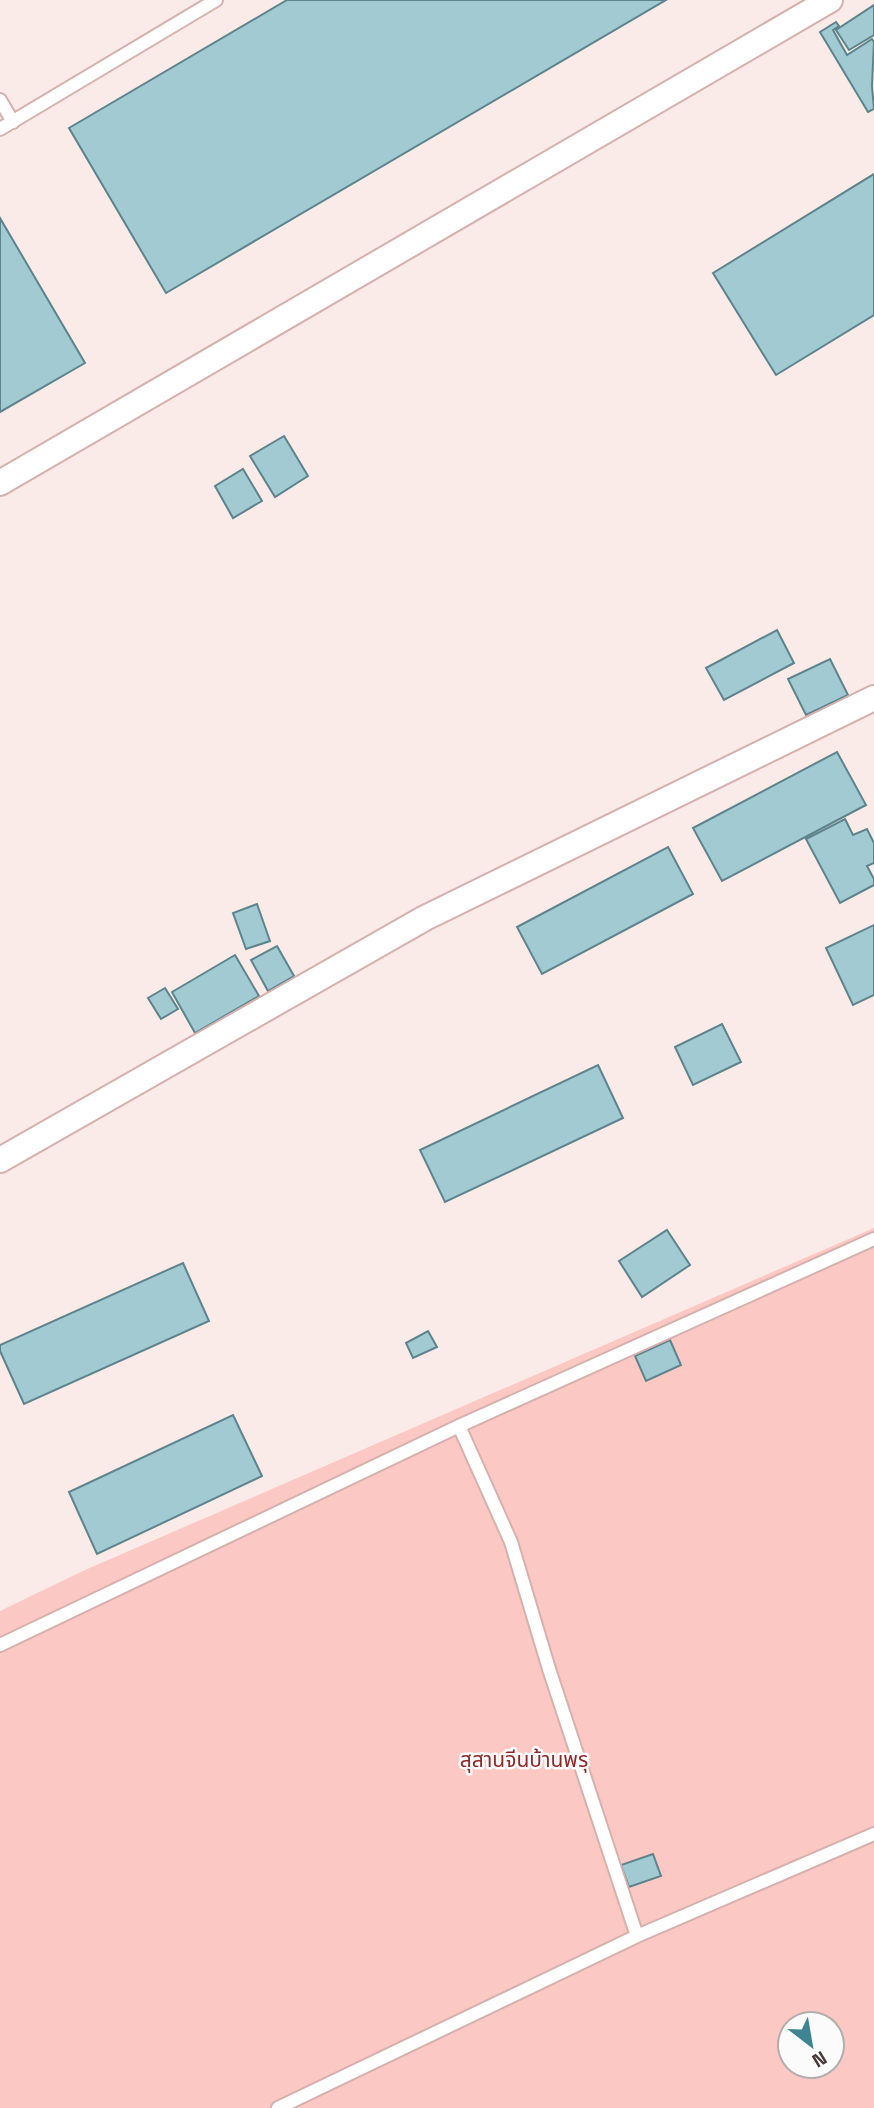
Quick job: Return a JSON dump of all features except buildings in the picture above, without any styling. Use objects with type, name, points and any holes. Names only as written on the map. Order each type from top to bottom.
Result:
[{"type":"street","points":[[0,483],[830,0]]},
{"type":"street","points":[[0,1160],[425,918],[874,698]]},
{"type":"lane","points":[[0,129],[216,0]]},
{"type":"lane","points":[[0,100],[13,122]]},
{"type":"lane","points":[[0,1645],[459,1426],[874,1239]]},
{"type":"lane","points":[[459,1426],[511,1542],[637,1936]]},
{"type":"lane","points":[[278,2108],[637,1936],[874,1833]]},
{"type":"green space","name":"สุสานจีนบ้านพรุ","points":[[874,1228],[874,2108],[0,2108],[0,1611],[85,1570]]}]
